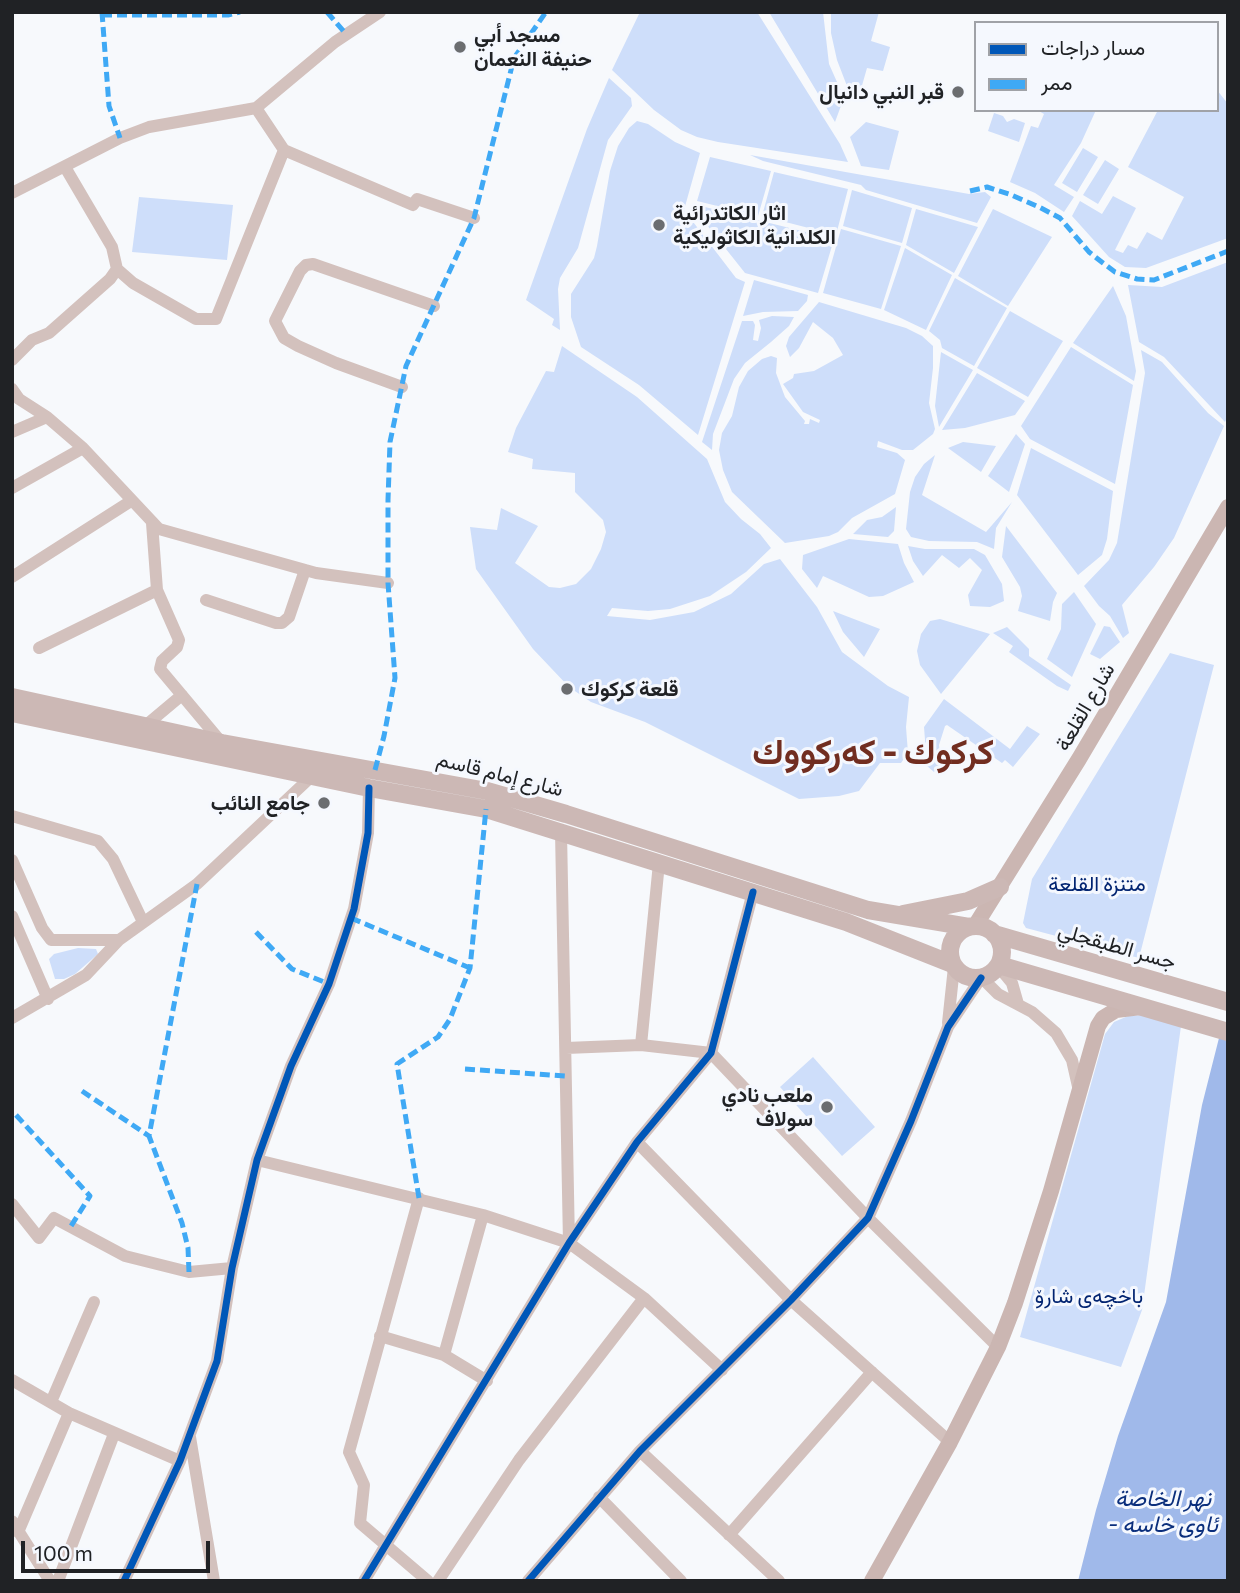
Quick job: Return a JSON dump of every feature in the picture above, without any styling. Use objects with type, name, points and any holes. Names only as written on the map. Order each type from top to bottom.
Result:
[{"type":"main road","name":"شارع إمام قاسم","points":[[12,697],[222,743],[487,791],[868,910],[972,927]]},
{"type":"main road","name":"شارع إمام قاسم","points":[[12,713],[369,788],[486,809],[877,933],[953,966]]},
{"type":"main road","points":[[894,916],[968,901],[1000,887]]},
{"type":"main road","points":[[972,927],[994,934],[1002,952],[994,971],[982,978],[966,977],[953,966],[950,957],[951,942],[956,935],[972,927]]},
{"type":"main road","name":"جسر الطبقجلي","points":[[994,934],[1228,1002]]},
{"type":"main road","points":[[998,965],[1228,1032]]},
{"type":"street","points":[[12,193],[120,138],[149,127],[256,108],[335,42],[380,12]]},
{"type":"street","points":[[256,108],[284,150],[413,205],[417,199],[474,218]]},
{"type":"street","points":[[65,167],[112,247],[117,269],[133,283],[196,319],[216,319],[284,150]]},
{"type":"street","points":[[402,387],[298,346],[284,338],[275,321],[300,271],[306,265],[313,264],[434,306]]},
{"type":"street","points":[[12,360],[32,340],[49,333],[110,279],[117,269]]},
{"type":"street","points":[[12,389],[19,399],[47,416],[83,448],[152,523],[164,531],[305,570],[388,583]]},
{"type":"street","points":[[12,432],[47,416]]},
{"type":"street","points":[[12,488],[83,448]]},
{"type":"street","points":[[12,577],[131,501]]},
{"type":"street","name":"شارع القلعة","points":[[972,927],[1000,887],[1079,759],[1228,507]]},
{"type":"street","points":[[152,523],[157,590],[179,640],[177,647],[162,661],[160,669],[222,743]]},
{"type":"street","points":[[206,600],[282,623],[289,617],[305,570]]},
{"type":"street","points":[[39,648],[157,590]]},
{"type":"street","points":[[145,726],[181,695]]},
{"type":"street","points":[[12,1018],[86,975],[119,940],[197,884],[312,776]]},
{"type":"street","points":[[124,1581],[180,1461],[217,1361],[232,1268],[257,1160],[291,1066],[329,984],[354,909],[368,833],[369,788]]},
{"type":"street","points":[[12,816],[98,841],[113,859],[143,922]]},
{"type":"street","points":[[561,832],[569,1243]]},
{"type":"street","points":[[12,860],[42,928],[51,940],[119,940]]},
{"type":"street","points":[[641,1045],[659,863]]},
{"type":"street","points":[[364,1581],[569,1243],[637,1142],[711,1053],[753,892]]},
{"type":"street","points":[[12,916],[48,999]]},
{"type":"street","points":[[998,965],[1012,983],[1018,1004]]},
{"type":"street","points":[[948,1027],[953,966]]},
{"type":"street","points":[[528,1581],[640,1451],[792,1300],[868,1218],[911,1121],[948,1027],[982,978],[998,994],[1045,1022],[1065,1046],[1072,1060],[1079,1091]]},
{"type":"street","points":[[873,1581],[950,1442],[998,1347],[1051,1191],[1095,1032],[1103,1018],[1116,1010],[1143,1007]]},
{"type":"street","points":[[566,1048],[641,1045],[711,1053],[868,1218],[998,1347]]},
{"type":"street","points":[[637,1142],[792,1300],[950,1442]]},
{"type":"street","points":[[257,1160],[483,1215],[569,1243],[643,1298],[722,1370]]},
{"type":"street","points":[[419,1198],[349,1452],[364,1485],[360,1523],[428,1581]]},
{"type":"street","points":[[12,1204],[39,1238],[54,1219],[125,1256],[189,1272],[232,1268]]},
{"type":"street","points":[[444,1355],[483,1215]]},
{"type":"street","points":[[438,1581],[519,1460],[643,1298]]},
{"type":"street","points":[[51,1402],[94,1302]]},
{"type":"street","points":[[380,1336],[444,1355],[487,1381]]},
{"type":"street","points":[[729,1535],[872,1372]]},
{"type":"street","points":[[12,1380],[69,1413],[180,1461]]},
{"type":"street","points":[[50,1581],[15,1527],[69,1413]]},
{"type":"street","points":[[58,1581],[114,1434]]},
{"type":"street","points":[[190,1437],[214,1581]]},
{"type":"street","points":[[640,1451],[779,1581]]},
{"type":"street","points":[[599,1497],[681,1581]]},
{"type":"green space","points":[[640,12],[757,12],[840,144],[848,162],[718,142],[681,130],[654,110],[612,70]]},
{"type":"green space","points":[[769,12],[823,12],[829,64],[841,91],[842,103],[835,122]]},
{"type":"green space","points":[[831,12],[879,12],[871,41],[890,47],[883,71],[867,68],[859,96],[847,86],[837,60],[831,33]]},
{"type":"green space","points":[[609,78],[631,98],[632,106],[608,140],[578,248],[560,278],[560,330],[552,325],[554,319],[526,300],[587,129]]},
{"type":"green space","points":[[1219,93],[1228,104],[1228,238],[1146,268],[1125,267],[1109,257],[1072,216],[1080,201],[1102,214],[1113,196],[1136,208],[1115,250],[1123,253],[1128,245],[1137,249],[1147,232],[1162,240],[1184,197],[1128,167],[1157,112],[1219,112]]},
{"type":"green space","points":[[1040,112],[1095,112],[1081,143],[1054,185],[1074,197],[1064,212],[1035,193],[1010,182],[1031,126],[1038,128],[1044,114]]},
{"type":"green space","points":[[994,113],[1003,116],[1007,122],[1014,119],[1025,123],[1019,142],[988,131]]},
{"type":"green space","points":[[637,121],[648,124],[675,142],[700,153],[684,210],[736,278],[745,282],[698,435],[639,385],[581,347],[571,317],[571,294],[594,258],[610,171],[618,146],[629,128]]},
{"type":"green space","points":[[866,122],[899,131],[889,170],[861,166],[850,137]]},
{"type":"green space","points":[[1083,148],[1098,157],[1077,192],[1062,183]]},
{"type":"green space","points":[[750,155],[969,194],[985,192],[991,197],[977,223],[866,190],[861,185],[763,161]]},
{"type":"green space","points":[[710,157],[771,171],[758,216],[697,201]]},
{"type":"green space","points":[[1105,160],[1119,169],[1098,204],[1083,195]]},
{"type":"green space","points":[[774,172],[848,189],[836,235],[762,216]]},
{"type":"green space","points":[[852,190],[912,208],[902,243],[843,226]]},
{"type":"green space","points":[[139,197],[233,205],[227,260],[132,252]]},
{"type":"green space","points":[[697,205],[834,239],[818,293],[745,273],[695,210]]},
{"type":"green space","points":[[916,209],[978,227],[954,273],[906,245]]},
{"type":"green space","points":[[993,209],[1052,237],[1008,306],[958,276]]},
{"type":"green space","points":[[841,229],[901,246],[881,309],[823,293]]},
{"type":"green space","points":[[905,248],[952,275],[926,330],[884,310]]},
{"type":"green space","points":[[1228,262],[1228,416],[1225,422],[1164,357],[1139,342],[1128,285],[1162,287]]},
{"type":"green space","points":[[955,278],[1007,308],[974,366],[942,348],[940,340],[929,331]]},
{"type":"green space","points":[[754,280],[808,295],[807,301],[798,311],[763,312],[743,316]]},
{"type":"green space","points":[[1113,286],[1126,316],[1136,371],[1134,381],[1073,343]]},
{"type":"green space","points":[[819,302],[906,328],[922,336],[933,346],[929,403],[935,429],[933,434],[913,450],[902,450],[878,441],[877,447],[897,453],[905,460],[895,494],[852,518],[838,532],[785,543],[732,492],[719,450],[722,433],[732,416],[739,387],[748,371],[762,359],[771,356],[777,358],[776,373],[785,397],[805,421],[804,424],[809,424],[810,419],[819,423],[820,420],[803,412],[783,384],[793,378],[794,374],[814,371],[843,355],[833,338],[813,322],[799,348],[790,357],[786,346],[789,337]]},
{"type":"green space","points":[[1010,311],[1063,341],[1028,397],[977,368]]},
{"type":"green space","points":[[772,316],[794,317],[789,326],[745,363],[734,379],[713,434],[712,450],[702,442],[742,321],[753,321],[753,340],[758,341],[761,328],[759,320]]},
{"type":"green space","points":[[562,346],[637,397],[707,459],[725,502],[760,534],[771,548],[746,572],[710,596],[670,609],[648,611],[612,608],[607,616],[650,620],[694,612],[731,594],[764,564],[780,559],[817,607],[842,652],[888,686],[909,697],[906,727],[908,753],[901,763],[880,763],[859,791],[839,796],[799,799],[645,722],[591,702],[569,687],[533,649],[476,569],[470,527],[497,530],[501,508],[538,526],[515,563],[549,587],[560,588],[576,584],[591,569],[606,532],[603,520],[575,492],[575,473],[532,469],[533,459],[508,452],[516,428],[546,371],[554,372]]},
{"type":"green space","points":[[1071,347],[1133,385],[1115,484],[1030,439],[1021,426]]},
{"type":"green space","points":[[1141,350],[1162,362],[1208,413],[1224,426],[1174,538],[1122,605],[1129,633],[1123,638],[1110,616],[1084,586],[1109,560],[1117,543],[1145,373]]},
{"type":"green space","points":[[941,352],[973,370],[939,427],[935,406]]},
{"type":"green space","points":[[977,373],[1025,401],[1015,415],[965,428],[942,430]]},
{"type":"green space","points":[[1016,434],[1025,444],[1009,492],[988,476]]},
{"type":"green space","points":[[963,442],[996,446],[981,472],[948,448]]},
{"type":"green space","points":[[1031,448],[1113,491],[1107,539],[1102,555],[1078,575],[1017,495]]},
{"type":"green space","points":[[935,455],[922,495],[986,532],[1012,502],[996,528],[994,549],[977,542],[929,541],[911,537],[906,529],[910,492],[915,477]]},
{"type":"green space","points":[[896,507],[894,531],[888,537],[853,534],[867,520],[882,517]]},
{"type":"green space","points":[[1006,526],[1057,593],[1050,621],[1018,611],[1022,596],[1020,587],[1002,557]]},
{"type":"green space","points":[[849,539],[898,544],[914,582],[883,596],[869,597],[823,576],[817,588],[802,569],[803,555]]},
{"type":"green space","points":[[908,546],[925,549],[974,549],[985,555],[1002,584],[1004,601],[990,607],[970,606],[968,595],[982,570],[970,558],[959,568],[942,555],[923,576],[913,561]]},
{"type":"green space","points":[[1074,592],[1096,624],[1072,677],[1047,659],[1061,629],[1062,604]]},
{"type":"green space","points":[[833,611],[880,629],[864,657],[843,632]]},
{"type":"green space","points":[[940,619],[990,634],[941,694],[920,665],[917,651],[921,634],[930,621]]},
{"type":"green space","points":[[1104,626],[1110,627],[1120,642],[1100,659],[1090,654]]},
{"type":"green space","points":[[1007,627],[1029,649],[1029,656],[1071,685],[1068,691],[1009,652],[1013,646],[993,633]]},
{"type":"green space","name":"متنزة القلعة","points":[[1170,653],[1214,665],[1139,958],[1026,928],[1023,923],[1032,879]]},
{"type":"green space","points":[[944,699],[1010,749],[1027,726],[1040,734],[1013,767],[1005,760],[1002,763],[947,725],[939,745],[941,764],[934,772],[927,766],[924,727]]},
{"type":"green space","points":[[78,948],[96,949],[98,954],[75,974],[64,979],[55,979],[49,959],[54,954]]},
{"type":"green space","name":"باخچەی شارۆ","points":[[1144,1015],[1181,1026],[1142,1310],[1121,1367],[1020,1337],[1105,1034],[1114,1022],[1128,1016]]},
{"type":"green space","name":"ملعب نادي سولاف","points":[[813,1057],[875,1127],[842,1156],[780,1087]]},
{"type":"water","name":"نهر الخاصة - ئاوی خاسە","points":[[1228,1017],[1228,1581],[1078,1581],[1118,1436],[1166,1302],[1202,1105],[1219,1038]]},
{"type":"marked path","points":[[102,12],[109,106],[120,138]]},
{"type":"marked path","points":[[102,15],[228,15],[240,12]]},
{"type":"marked path","points":[[327,12],[346,34]]},
{"type":"marked path","points":[[375,770],[395,678],[388,583],[390,442],[406,366],[474,218],[514,58],[546,12]]},
{"type":"marked path","points":[[970,191],[987,187],[1009,194],[1060,218],[1089,252],[1115,272],[1137,279],[1154,280],[1228,251]]},
{"type":"marked path","points":[[419,1198],[397,1064],[438,1037],[450,1019],[470,968],[486,809]]},
{"type":"marked path","points":[[189,1272],[188,1248],[182,1223],[149,1136],[197,884]]},
{"type":"marked path","points":[[351,918],[470,968]]},
{"type":"marked path","points":[[256,932],[292,969],[329,984]]},
{"type":"marked path","points":[[465,1069],[565,1076]]},
{"type":"marked path","points":[[82,1091],[149,1136]]},
{"type":"marked path","points":[[16,1115],[90,1196],[71,1226]]},
{"type":"cycle path","points":[[124,1581],[180,1461],[217,1361],[232,1268],[257,1160],[291,1066],[329,984],[354,909],[368,833],[369,788]]},
{"type":"cycle path","points":[[364,1581],[569,1243],[637,1142],[711,1053],[753,892]]},
{"type":"cycle path","points":[[528,1581],[640,1451],[791,1300],[868,1218],[911,1121],[948,1027],[981,978]]},
{"type":"place","name":"مسجد أبي حنيفة النعمان","points":[[460,47]]},
{"type":"place","name":"قبر النبي دانيال","points":[[958,92]]},
{"type":"place","name":"اثار الكاتدرائية الكلدانية الكاثوليكية","points":[[659,225]]},
{"type":"place","name":"قلعة كركوك","points":[[567,689]]},
{"type":"place","name":"جامع النائب","points":[[324,803]]},
{"type":"place","name":"ملعب نادي سولاف","points":[[827,1107]]},
{"type":"district","name":"كركوك - کەرکووك","points":[[873,752]]}]
